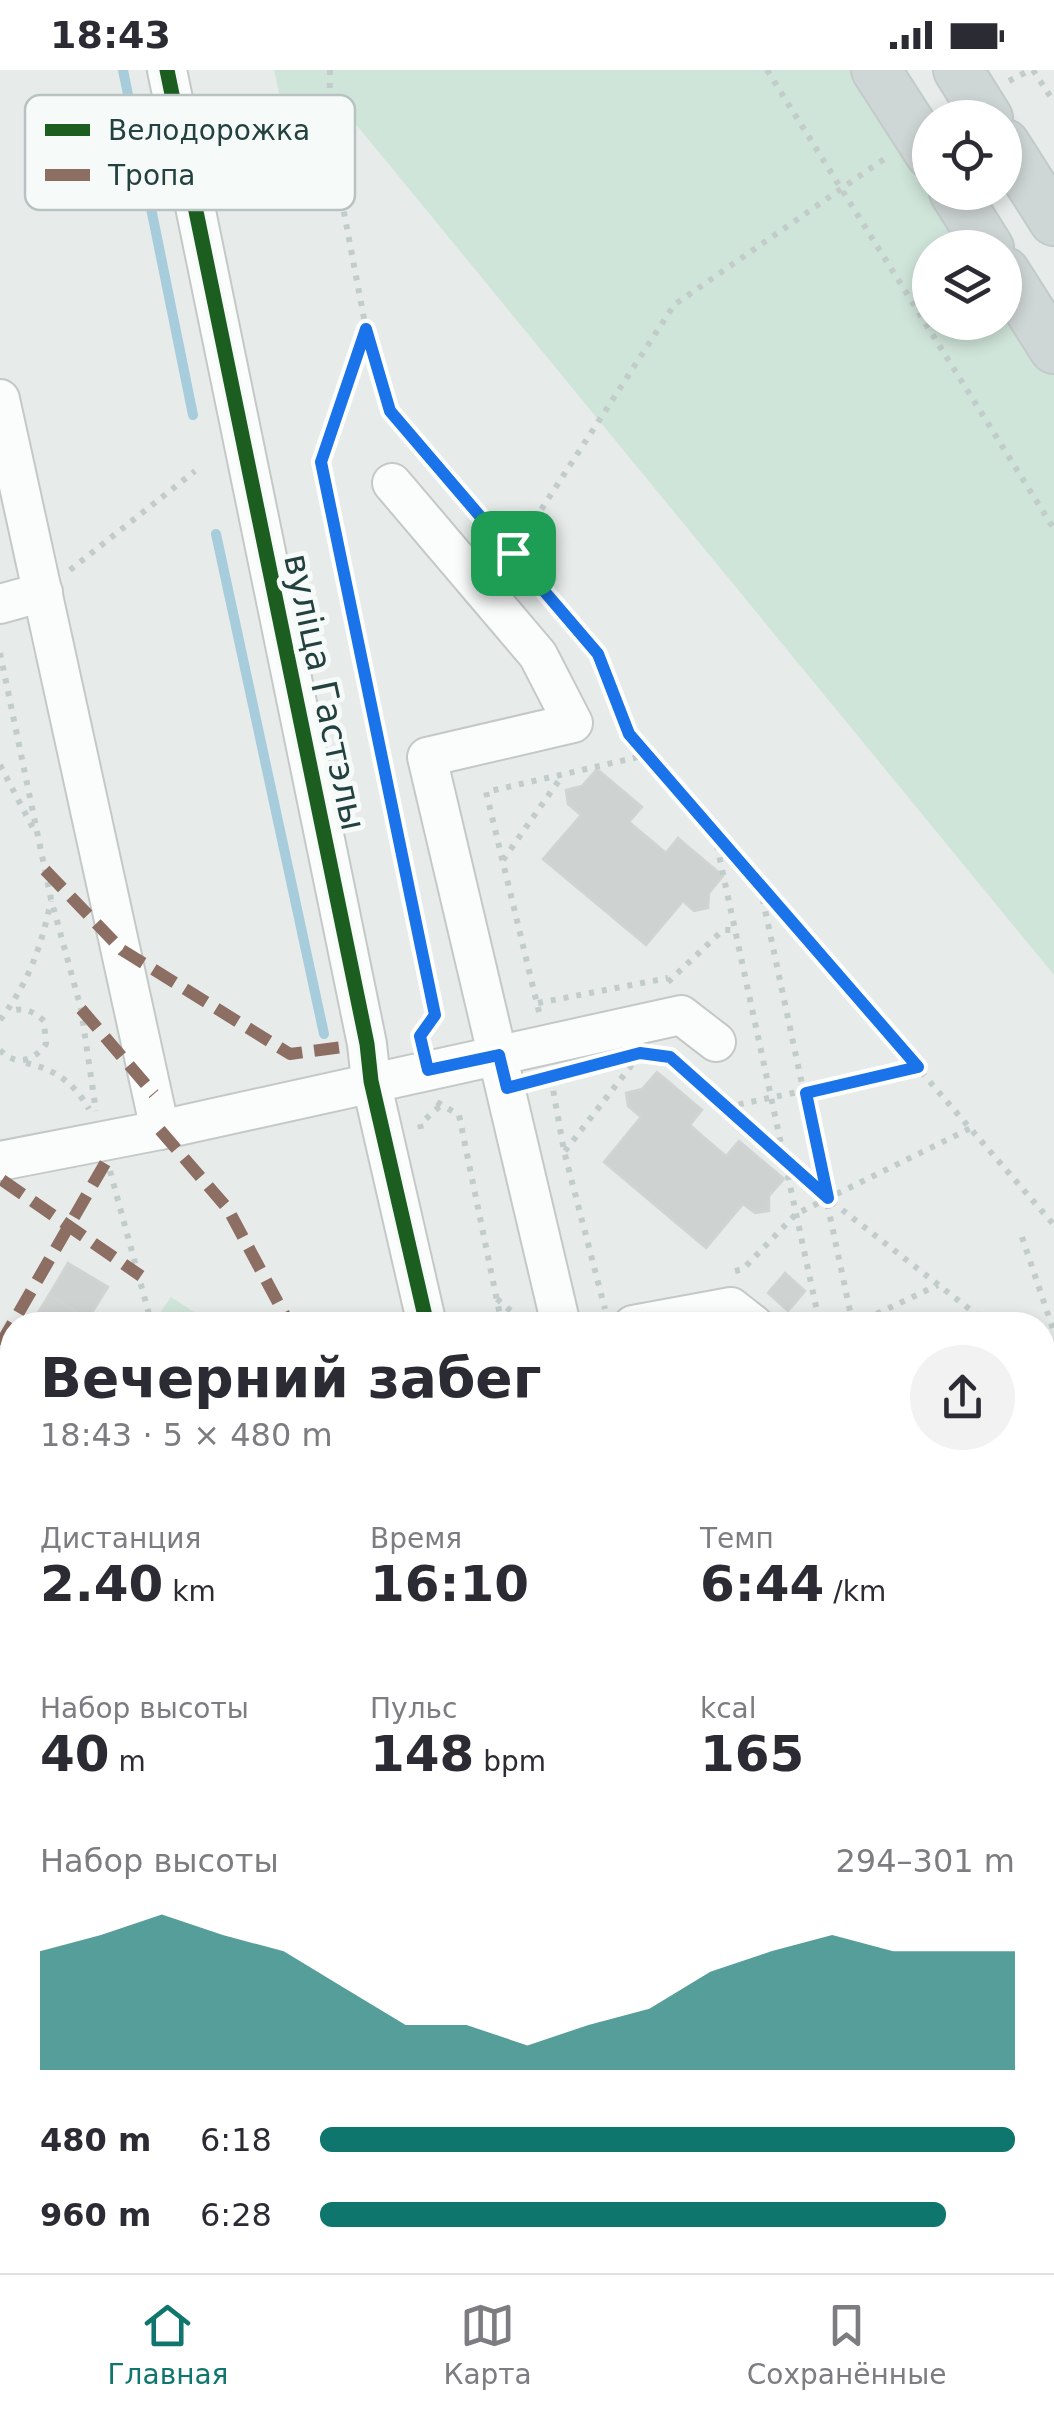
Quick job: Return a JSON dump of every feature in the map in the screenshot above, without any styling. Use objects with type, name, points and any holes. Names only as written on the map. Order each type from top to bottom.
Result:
[{"type":"main road","points":[[876,70],[912,126]]},
{"type":"main road","points":[[958,70],[977,100]]},
{"type":"main road","points":[[1022,171],[1054,221]]},
{"type":"main road","points":[[1022,299],[1054,349]]},
{"type":"street","name":"вуліца Гастэлы","points":[[168,70],[173,95]]},
{"type":"street","name":"вуліца Гастэлы","points":[[197,210],[363,1024],[371,1081],[424,1312]]},
{"type":"street","points":[[0,399],[160,1130]]},
{"type":"street","points":[[392,483],[538,655],[573,723],[427,756],[558,1312]]},
{"type":"street","points":[[0,604],[43,592]]},
{"type":"street","points":[[0,1161],[160,1130],[371,1081],[433,1088],[503,1072],[681,1014],[716,1042]]},
{"type":"street","points":[[626,1309],[731,1307],[737,1312]]},
{"type":"path","points":[[330,70],[330,95]]},
{"type":"path","points":[[766,70],[1054,529]]},
{"type":"path","points":[[1033,70],[1054,102]]},
{"type":"path","points":[[513,553],[674,306],[840,187],[912,151]]},
{"type":"path","points":[[344,210],[366,329],[390,411],[598,654],[629,734],[1054,1225]]},
{"type":"path","points":[[366,329],[321,462],[435,1015],[420,1036],[433,1088],[458,1115],[499,1312]]},
{"type":"path","points":[[43,592],[194,471]]},
{"type":"path","points":[[0,652],[51,900],[81,1009],[98,1122],[79,1091],[51,1068],[17,1061],[0,1050]]},
{"type":"path","points":[[486,792],[647,755]]},
{"type":"path","points":[[0,765],[39,840]]},
{"type":"path","points":[[503,860],[563,774]]},
{"type":"path","points":[[713,828],[817,1312]]},
{"type":"path","points":[[760,882],[850,1312]]},
{"type":"path","points":[[1,1018],[19,998],[40,953],[51,900]]},
{"type":"path","points":[[538,1003],[669,978]]},
{"type":"path","points":[[0,1061],[29,1060],[46,1044],[44,1021],[24,1009],[1,1018]]},
{"type":"path","points":[[622,1058],[640,1053]]},
{"type":"path","points":[[655,1055],[670,1057],[828,1198],[973,1312]]},
{"type":"path","points":[[726,1107],[918,1067]]},
{"type":"path","points":[[433,1088],[503,1072],[568,1073]]},
{"type":"path","points":[[420,1124],[433,1088]]},
{"type":"path","points":[[725,1273],[743,1269],[796,1214],[971,1128]]},
{"type":"path","points":[[106,1140],[149,1312]]},
{"type":"path","points":[[1022,1237],[1047,1312]]},
{"type":"path","points":[[881,1312],[938,1285]]},
{"type":"path","points":[[601,1296],[626,1309]]},
{"type":"path","points":[[496,1298],[512,1312]]},
{"type":"green space","points":[[274,70],[875,70],[912,123],[912,210],[972,210],[986,230],[912,230],[912,340],[1022,340],[1022,282],[1054,328],[1054,975],[355,123],[355,95],[280,95]]},
{"type":"green space","points":[[171,1297],[194,1312],[161,1312]]},
{"type":"building","points":[[597,769],[642,807],[629,822],[666,853],[678,838],[723,876],[709,893],[708,908],[694,911],[683,901],[646,945],[543,859],[581,815],[568,804],[566,790],[582,786]]},
{"type":"building","points":[[657,1072],[702,1110],[690,1125],[707,1140],[726,1156],[739,1141],[784,1179],[769,1196],[769,1211],[755,1213],[743,1204],[706,1248],[604,1162],[641,1117],[628,1106],[626,1093],[642,1089]]},
{"type":"building","points":[[68,1263],[108,1287],[92,1312],[77,1312],[49,1295]]},
{"type":"building","points":[[785,1273],[805,1291],[788,1311],[768,1293]]},
{"type":"building","points":[[49,1295],[77,1312],[38,1312]]},
{"type":"waterway","points":[[123,70],[128,95]]},
{"type":"waterway","points":[[151,210],[193,415]]},
{"type":"waterway","points":[[216,534],[324,1034]]},
{"type":"marked path","points":[[45,870],[122,950],[290,1054],[350,1046]]},
{"type":"marked path","points":[[81,1009],[154,1094]]},
{"type":"marked path","points":[[160,1130],[228,1209],[283,1312]]},
{"type":"marked path","points":[[19,1312],[107,1160]]},
{"type":"marked path","points":[[2,1180],[141,1276]]},
{"type":"cycle path","points":[[167,70],[172,95]]},
{"type":"cycle path","points":[[196,210],[367,1044],[371,1081],[424,1312]]},
{"type":"route","points":[[366,329],[390,411],[513,553],[598,654],[629,734],[918,1067],[806,1093],[828,1198],[670,1057],[640,1053],[507,1088],[499,1055],[428,1070],[420,1036],[435,1015],[321,462],[366,329]]}]
